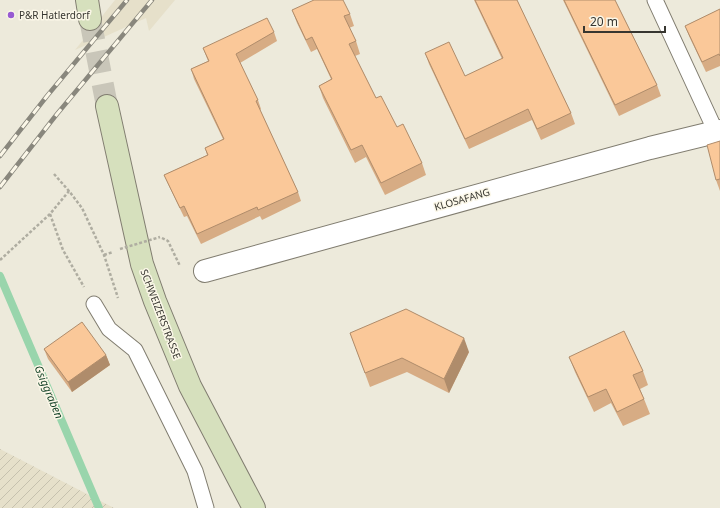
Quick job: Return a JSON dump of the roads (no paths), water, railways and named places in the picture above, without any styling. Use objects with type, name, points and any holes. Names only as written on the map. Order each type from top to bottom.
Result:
[{"type":"street","name":"SCHWEIZERSTRASSE","points":[[107,106],[142,264],[155,301],[190,386],[254,508]]},
{"type":"street","name":"KLOSAFANG","points":[[205,271],[650,148],[718,132]]},
{"type":"lane","points":[[655,0],[718,132]]},
{"type":"lane","points":[[94,304],[109,330],[135,350],[195,471],[206,508]]},
{"type":"waterway","name":"Gsiggraben","points":[[0,276],[99,508]]},
{"type":"tunnel","points":[[90,19],[107,106]]},
{"type":"railway","points":[[0,156],[47,96],[127,0]]},
{"type":"railway","points":[[0,187],[57,114],[152,0]]},
{"type":"place","name":"P&R Hatlerdorf","points":[[11,15]]}]
